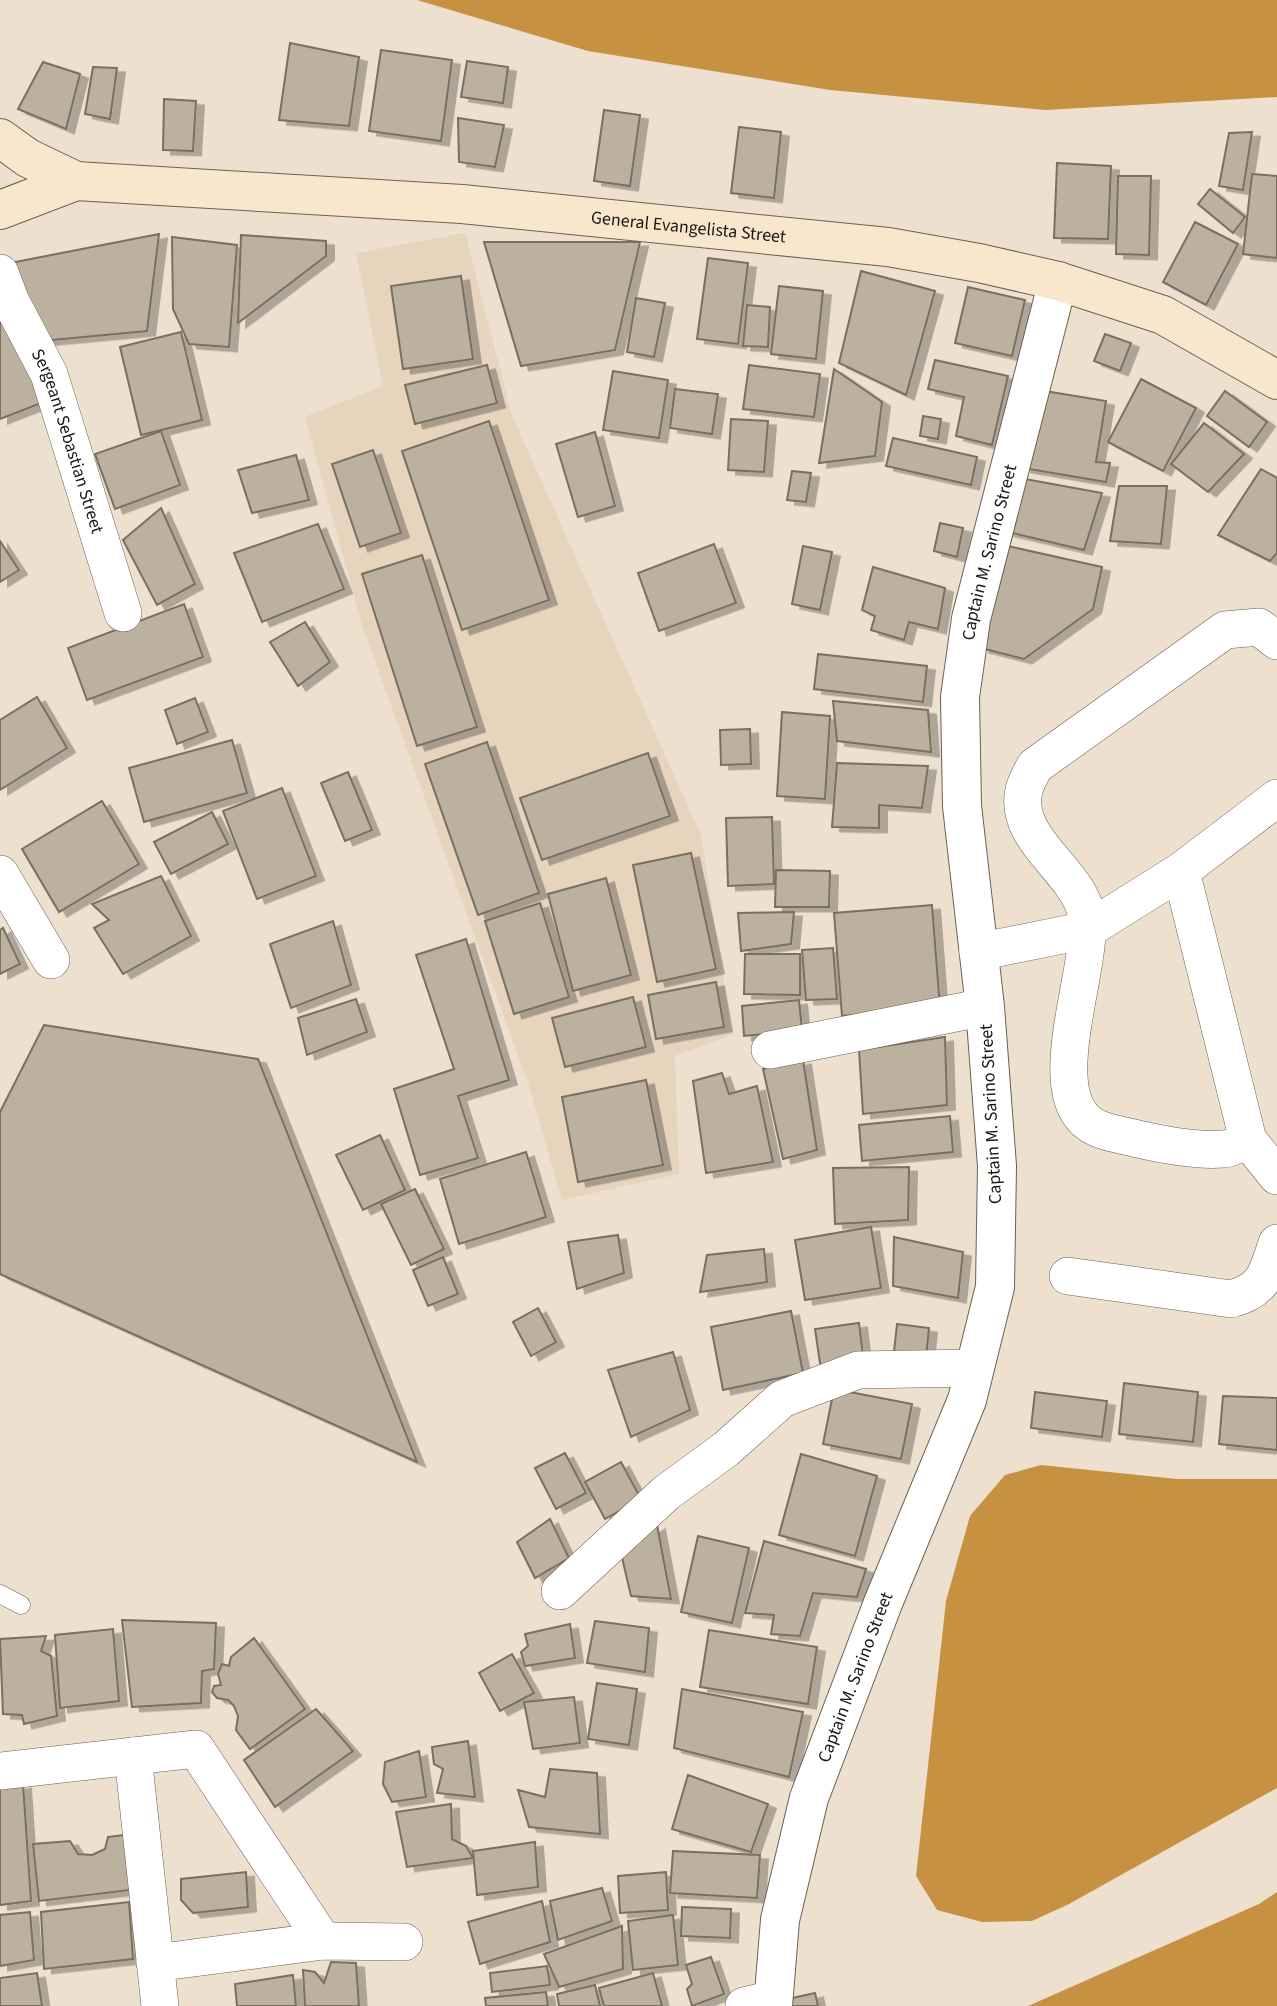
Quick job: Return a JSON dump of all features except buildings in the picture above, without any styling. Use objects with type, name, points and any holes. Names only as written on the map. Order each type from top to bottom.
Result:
[{"type":"main road","name":"General Evangelista Street","points":[[0,138],[28,158],[76,181],[435,201],[888,247],[979,262],[1058,281],[1163,315],[1277,380]]},
{"type":"main road","name":"General Evangelista Street","points":[[0,210],[76,181]]},
{"type":"street","name":"Sergeant Sebastian Street","points":[[0,273],[11,302],[49,374],[123,613]]},
{"type":"street","name":"Captain M. Sarino Street","points":[[763,2004],[809,1798],[883,1603],[967,1400],[995,1287],[997,1167],[985,1007],[962,806],[960,697],[971,619],[1058,281]]},
{"type":"street","points":[[1248,1140],[1225,1150],[1154,1143],[1095,1128],[1077,1109],[1070,1083],[1070,1034],[1087,930],[1086,912],[1079,893],[1025,824],[1023,791],[1035,766],[1225,630],[1259,627],[1277,641]]},
{"type":"street","points":[[978,952],[1087,930],[1181,871],[1277,798]]},
{"type":"street","points":[[1181,871],[1248,1140],[1277,1176]]},
{"type":"street","points":[[0,874],[51,960]]},
{"type":"street","points":[[770,1050],[985,1007]]},
{"type":"street","points":[[1068,1276],[1231,1299],[1250,1294],[1265,1278],[1277,1243]]},
{"type":"street","points":[[560,1591],[666,1493],[726,1450],[782,1399],[858,1370],[974,1368]]},
{"type":"street","points":[[0,1771],[196,1749],[323,1941]]},
{"type":"street","points":[[133,1756],[160,2006]]},
{"type":"street","points":[[155,1963],[323,1941],[404,1942]]},
{"type":"lane","points":[[0,1594],[21,1605]]},
{"type":"shaded area","points":[[417,0],[1277,0],[1277,97],[1045,110],[830,90],[588,51]]},
{"type":"shaded area","points":[[465,233],[512,416],[701,835],[732,1035],[675,1056],[679,1174],[562,1200],[529,1086],[362,625],[305,417],[383,386],[356,253]]},
{"type":"shaded area","points":[[1041,1465],[1177,1479],[1277,1479],[1277,1788],[1069,1904],[1032,1921],[982,1922],[937,1910],[916,1876],[946,1601],[970,1516],[1005,1475]]},
{"type":"shaded area","points":[[1277,1892],[1277,2006],[1028,2006],[1259,1904]]}]
